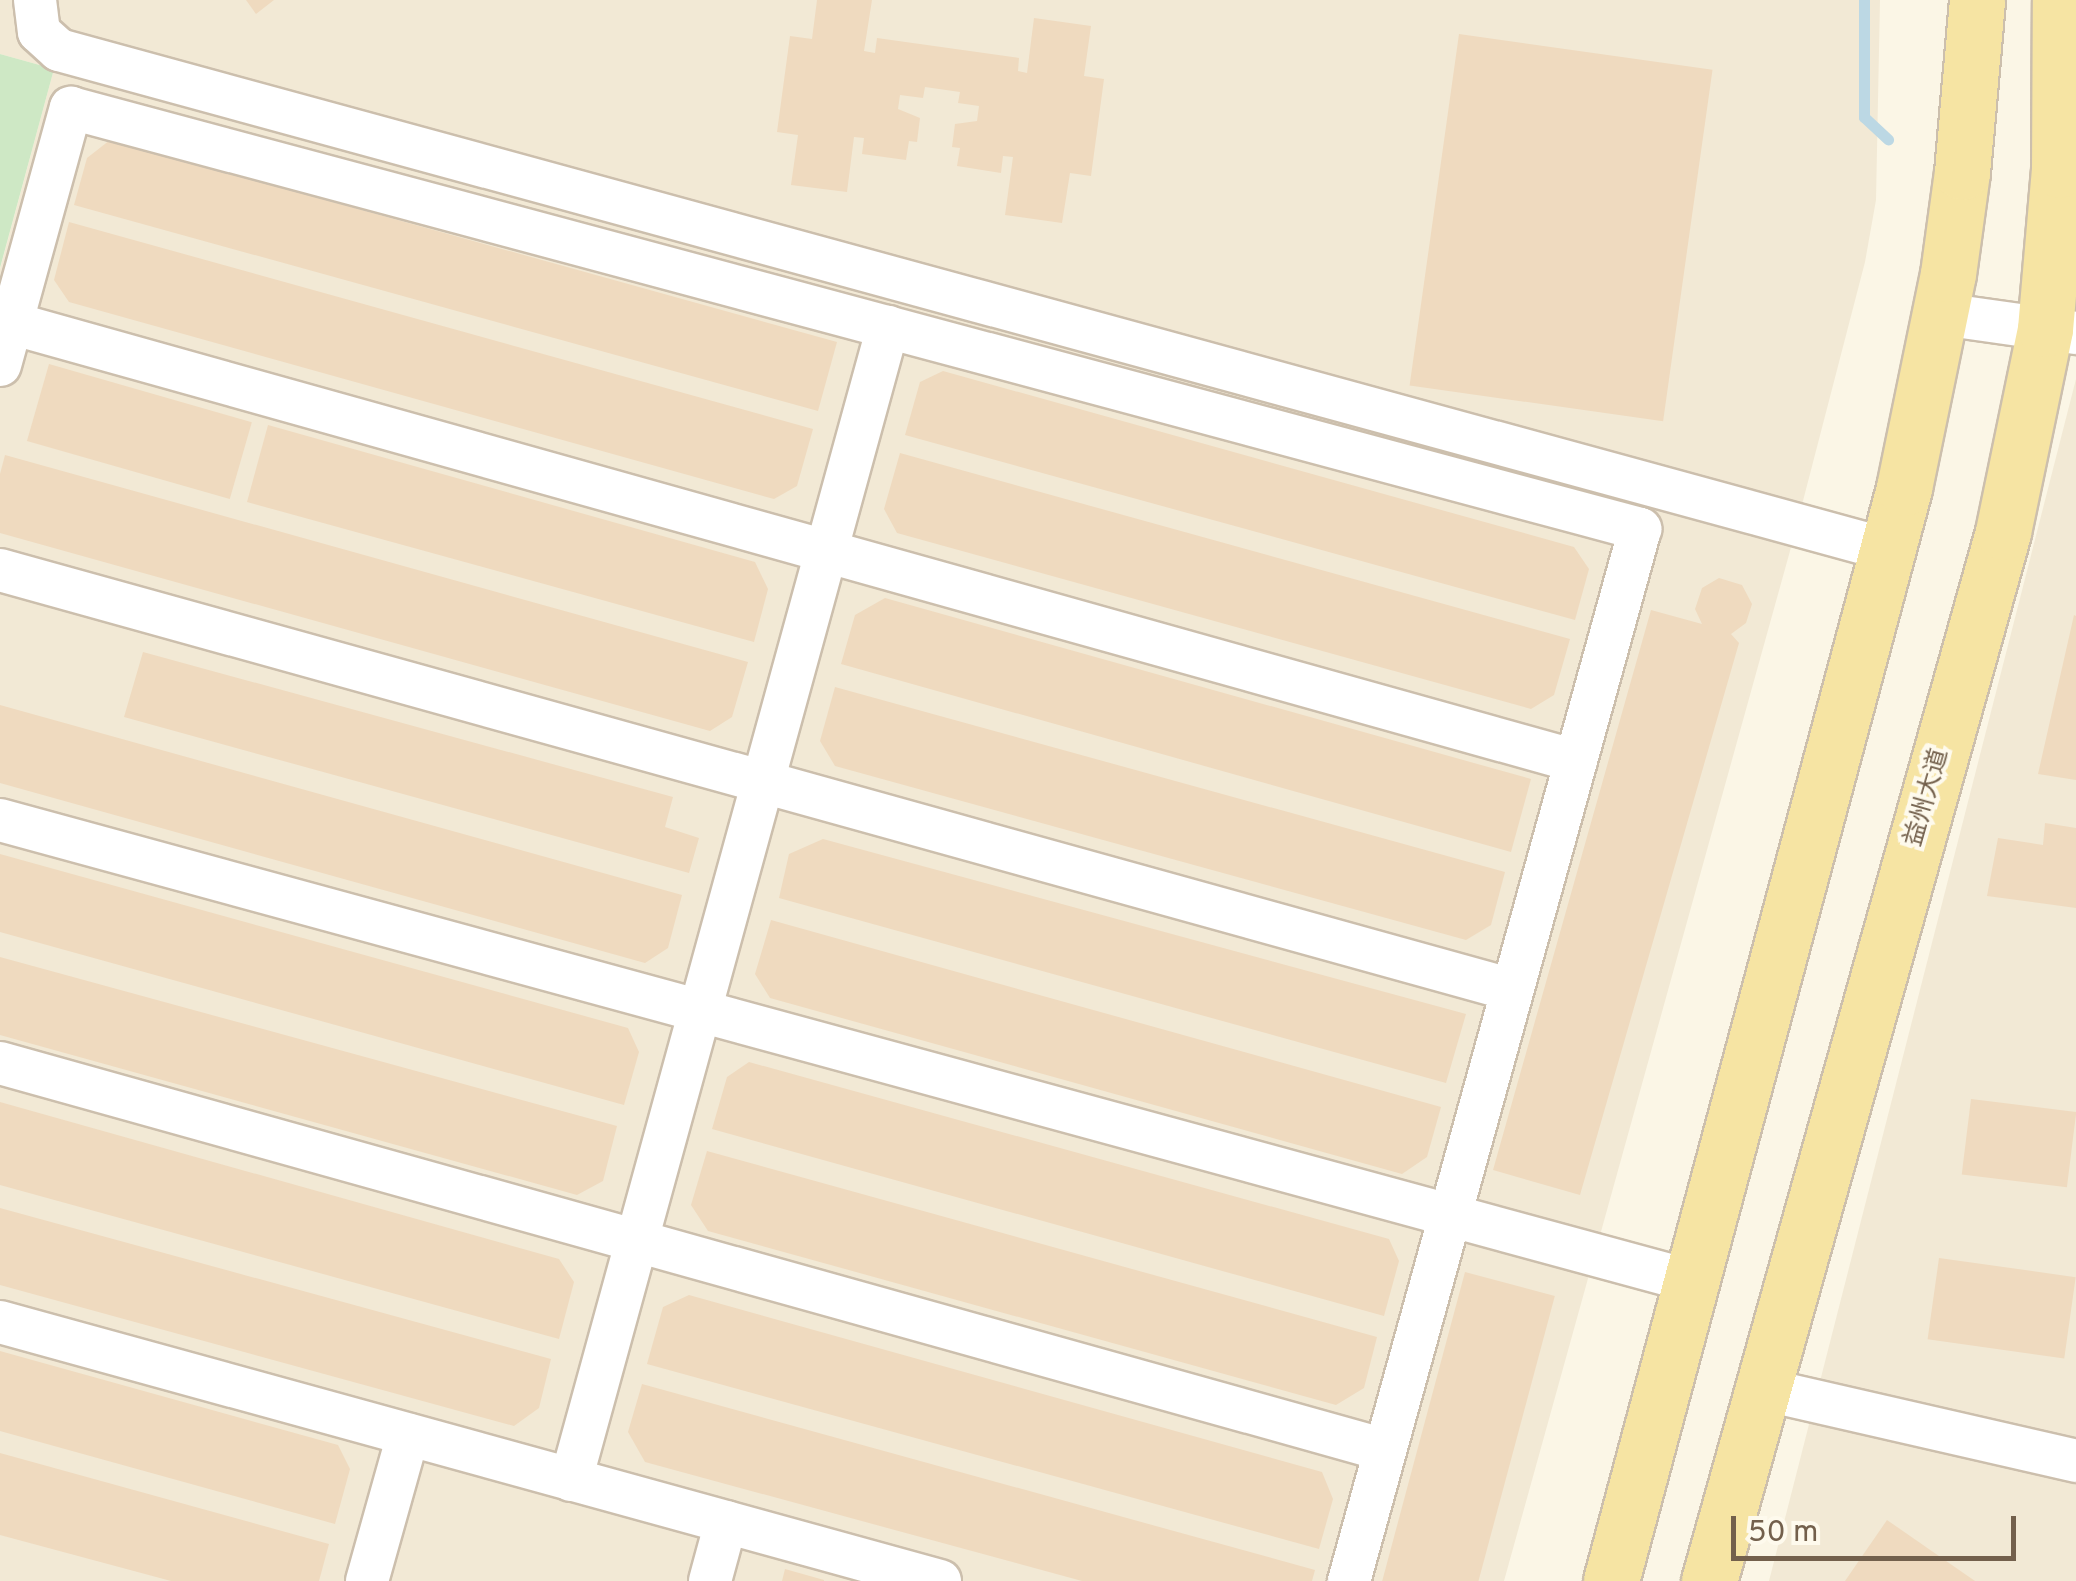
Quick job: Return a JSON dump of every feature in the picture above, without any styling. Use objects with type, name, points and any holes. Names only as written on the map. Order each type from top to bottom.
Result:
[{"type":"main road","points":[[1610,1581],[1908,471],[1941,314],[1962,172],[1977,0]]},
{"type":"main road","name":"益州大道","points":[[1709,1581],[2061,331],[2060,0]]},
{"type":"street","points":[[35,0],[39,32],[59,50],[1886,549]]},
{"type":"street","points":[[0,365],[72,108],[1640,529],[1349,1581]]},
{"type":"street","points":[[1941,314],[2061,331]]},
{"type":"street","points":[[12,324],[1576,761]]},
{"type":"street","points":[[571,1480],[888,327]]},
{"type":"street","points":[[0,570],[1512,990]]},
{"type":"street","points":[[0,820],[1691,1281]]},
{"type":"street","points":[[0,1064],[1385,1450]]},
{"type":"street","points":[[0,1322],[940,1581]]},
{"type":"street","points":[[1762,1390],[2076,1461]]},
{"type":"street","points":[[367,1581],[408,1435]]},
{"type":"street","points":[[710,1581],[726,1522]]},
{"type":"shaded area","points":[[0,0],[1880,0],[1876,200],[1865,262],[1790,551],[1504,1581],[0,1581],[0,269],[54,69],[0,54]]},
{"type":"shaded area","points":[[2076,379],[2076,1581],[1769,1581]]},
{"type":"green space","points":[[0,54],[54,69],[0,268]]},
{"type":"building","points":[[246,0],[274,0],[256,14]]},
{"type":"building","points":[[817,0],[872,0],[864,51],[875,53],[877,38],[1019,58],[1018,71],[1027,73],[1034,18],[1091,26],[1084,76],[1104,79],[1091,176],[1070,173],[1062,223],[1005,215],[1013,157],[1003,156],[1001,173],[957,166],[960,148],[952,147],[955,124],[977,121],[979,106],[958,103],[960,92],[925,87],[923,98],[900,95],[898,109],[920,118],[917,142],[909,141],[906,160],[862,154],[864,138],[854,137],[847,192],[791,185],[798,135],[777,132],[790,36],[812,39]]},
{"type":"building","points":[[1459,34],[1713,70],[1663,421],[1410,386]]},
{"type":"building","points":[[110,140],[837,342],[818,411],[74,205],[87,158]]},
{"type":"building","points":[[69,222],[813,429],[797,486],[774,499],[69,302],[54,280]]},
{"type":"building","points":[[49,364],[252,422],[230,499],[27,441]]},
{"type":"building","points":[[943,371],[1574,547],[1589,569],[1575,620],[905,435],[920,382]]},
{"type":"building","points":[[268,425],[755,562],[768,589],[754,642],[247,502]]},
{"type":"building","points":[[900,453],[1570,639],[1554,695],[1531,709],[897,533],[884,509]]},
{"type":"building","points":[[5,455],[748,662],[732,717],[710,731],[0,533],[0,474]]},
{"type":"building","points":[[1719,578],[1742,585],[1752,604],[1746,623],[1731,634],[1739,643],[1580,1195],[1493,1170],[1651,610],[1702,624],[1695,609],[1702,588]]},
{"type":"building","points":[[885,598],[1531,779],[1511,852],[841,664],[855,615]]},
{"type":"building","points":[[2076,616],[2076,780],[2038,774]]},
{"type":"building","points":[[143,652],[673,797],[665,827],[699,838],[689,873],[124,717]]},
{"type":"building","points":[[835,687],[1505,872],[1491,925],[1466,940],[835,766],[820,741]]},
{"type":"building","points":[[0,705],[682,895],[668,948],[645,963],[0,783]]},
{"type":"building","points":[[2045,823],[2076,828],[2076,908],[1987,896],[1998,838],[2043,845]]},
{"type":"building","points":[[823,839],[1466,1014],[1446,1083],[779,898],[789,854]]},
{"type":"building","points":[[0,854],[628,1028],[639,1052],[624,1105],[0,932]]},
{"type":"building","points":[[771,920],[1441,1107],[1427,1157],[1402,1174],[770,998],[755,974]]},
{"type":"building","points":[[0,957],[617,1126],[603,1181],[577,1195],[0,1035]]},
{"type":"building","points":[[749,1062],[1389,1239],[1399,1261],[1384,1316],[712,1129],[727,1077]]},
{"type":"building","points":[[1971,1099],[2076,1112],[2067,1187],[1962,1174]]},
{"type":"building","points":[[0,1102],[559,1259],[574,1282],[559,1339],[0,1185]]},
{"type":"building","points":[[707,1151],[1377,1337],[1364,1388],[1336,1405],[708,1231],[691,1205]]},
{"type":"building","points":[[0,1208],[551,1359],[539,1408],[514,1426],[0,1285]]},
{"type":"building","points":[[1939,1258],[2076,1277],[2064,1358],[1928,1339]]},
{"type":"building","points":[[1465,1272],[1555,1296],[1478,1581],[1382,1581]]},
{"type":"building","points":[[689,1295],[1322,1472],[1333,1499],[1319,1549],[647,1364],[663,1307]]},
{"type":"building","points":[[0,1351],[338,1445],[350,1469],[335,1524],[0,1431]]},
{"type":"building","points":[[642,1384],[1315,1570],[1312,1581],[1082,1581],[645,1462],[628,1432]]},
{"type":"building","points":[[0,1453],[329,1544],[319,1581],[171,1581],[0,1535]]},
{"type":"building","points":[[1887,1520],[1975,1581],[1845,1581]]},
{"type":"building","points":[[785,1569],[824,1580],[824,1581],[782,1581]]},
{"type":"waterway","points":[[1864,0],[1864,117],[1888,139]]}]
